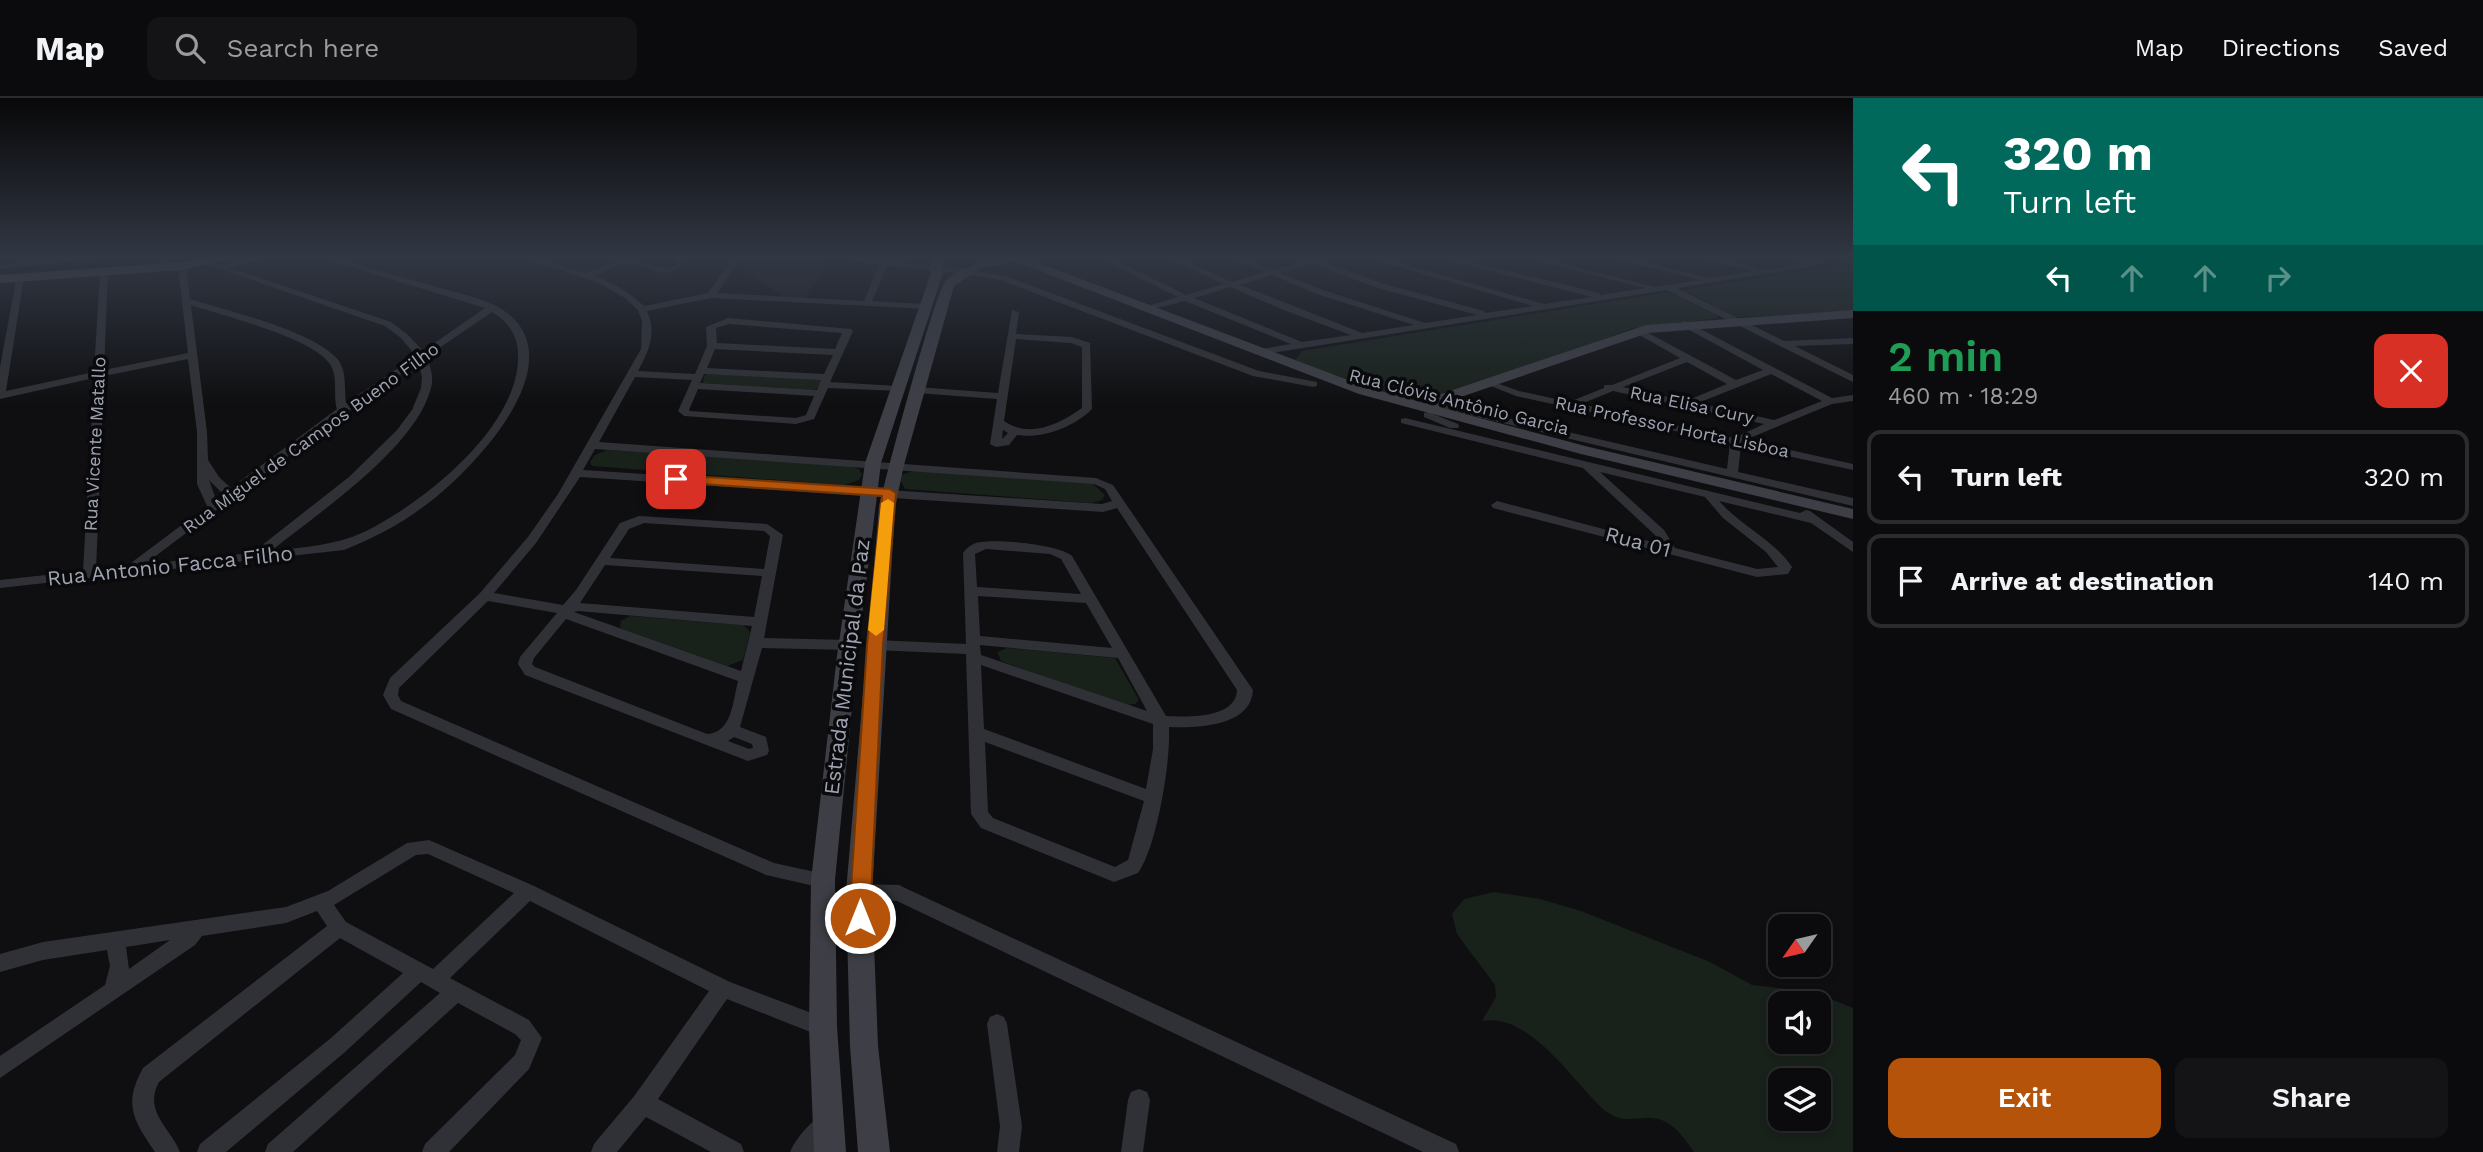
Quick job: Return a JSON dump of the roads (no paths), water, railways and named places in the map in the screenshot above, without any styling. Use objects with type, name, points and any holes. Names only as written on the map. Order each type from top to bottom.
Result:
[{"type":"street","points":[[15,305],[0,395],[192,355]]},
{"type":"street","name":"Rua Vicente Matallo","points":[[89,574],[103,305]]},
{"type":"street","points":[[186,305],[205,462],[203,484],[214,507]]},
{"type":"street","points":[[200,305],[313,345],[335,364],[343,411]]},
{"type":"street","points":[[256,556],[355,476],[397,437],[422,402],[427,385],[423,358],[407,336],[388,324],[337,305]]},
{"type":"street","points":[[482,305],[491,308]]},
{"type":"street","points":[[636,305],[642,310],[648,327],[648,341],[634,374],[576,473],[532,540],[485,596],[394,683],[390,694],[396,705],[772,870],[823,880],[859,892],[899,893],[1448,1152]]},
{"type":"street","points":[[642,310],[664,305]]},
{"type":"street","points":[[893,305],[932,307]]},
{"type":"street","points":[[1077,305],[1257,374],[1313,384]]},
{"type":"street","name":"Rua Clóvis Antônio Garcia","points":[[1100,305],[1313,384],[1441,413]]},
{"type":"street","name":"Rua Clóvis Antônio Garcia","points":[[1137,305],[1265,351],[1285,354],[1347,386],[1586,458],[1853,514]]},
{"type":"street","points":[[1147,309],[1161,305]]},
{"type":"street","points":[[1204,305],[1299,344]]},
{"type":"street","points":[[1283,305],[1358,334]]},
{"type":"street","points":[[1366,305],[1422,324]]},
{"type":"street","points":[[1454,305],[1487,314]]},
{"type":"street","points":[[1285,354],[1299,344],[1541,305]]},
{"type":"street","points":[[1705,305],[1853,379]]},
{"type":"street","name":"Estrada Municipal da Paz","points":[[830,1152],[823,1027],[823,880],[867,491],[873,463],[897,389],[932,307]]},
{"type":"street","name":"Estrada Municipal da Paz","points":[[874,1152],[864,1046],[859,892],[875,645],[890,493],[917,390],[932,307]]},
{"type":"street","name":"Rua Miguel de Campos Bueno Filho","points":[[132,568],[343,411],[423,358],[491,308]]},
{"type":"street","name":"Rua Antonio Facca Filho","points":[[0,584],[339,547],[378,530],[422,503],[469,461],[495,431],[513,402],[524,368],[522,340],[512,322],[491,308]]},
{"type":"street","points":[[188,318],[213,310]]},
{"type":"street","points":[[1015,312],[996,444],[1004,443],[1015,431]]},
{"type":"street","points":[[1441,413],[1461,394],[1639,331],[1735,320],[1853,314]]},
{"type":"street","points":[[723,322],[844,329],[849,333],[810,417],[799,421],[685,412],[682,408],[699,378],[712,346],[711,327],[723,322]]},
{"type":"street","points":[[1685,324],[1830,401]]},
{"type":"street","points":[[1639,331],[1735,384]]},
{"type":"street","points":[[999,421],[1006,428],[1015,431],[1048,431],[1087,409],[1088,347],[1072,340],[1011,336]]},
{"type":"street","points":[[1783,344],[1853,341]]},
{"type":"street","points":[[712,346],[840,352]]},
{"type":"street","points":[[1219,347],[1248,354],[1265,351]]},
{"type":"street","points":[[1572,404],[1608,387],[1688,358]]},
{"type":"street","points":[[1832,369],[1853,368]]},
{"type":"street","points":[[1689,403],[1772,370]]},
{"type":"street","points":[[402,372],[425,372]]},
{"type":"street","points":[[634,374],[1002,396]]},
{"type":"street","points":[[699,378],[824,385]]},
{"type":"street","name":"Rua Professor Horta Lisboa","points":[[1491,384],[1516,393],[1853,467]]},
{"type":"street","name":"Rua Elisa Cury","points":[[1608,387],[1775,423]]},
{"type":"street","points":[[340,393],[361,399]]},
{"type":"street","points":[[1732,474],[1736,441],[1830,401],[1853,398]]},
{"type":"street","points":[[1441,413],[1622,449],[1853,502]]},
{"type":"street","points":[[1441,413],[1528,452]]},
{"type":"street","points":[[1405,421],[1528,452],[1586,458],[1709,495],[1813,520]]},
{"type":"street","points":[[592,445],[1087,479],[1109,487],[1247,695],[1242,708],[1230,714],[1173,723],[1160,722],[991,663],[972,649]]},
{"type":"street","points":[[1586,458],[1660,533],[1670,550]]},
{"type":"street","points":[[205,462],[214,479],[230,494]]},
{"type":"street","points":[[576,473],[1103,508],[1118,503]]},
{"type":"street","name":"Rua 01","points":[[1497,505],[1757,573],[1779,573],[1785,567],[1779,557],[1728,519],[1709,495]]},
{"type":"street","points":[[1791,499],[1813,520],[1853,548]]},
{"type":"street","points":[[706,740],[721,739],[732,730],[756,643],[777,535],[771,529],[643,519],[624,526],[604,561],[527,657],[526,668],[706,740],[748,755],[761,751],[760,741],[732,730]]},
{"type":"street","points":[[986,545],[1054,550],[1066,556],[1160,722],[1163,742],[1137,862],[1128,872],[1114,875],[983,819],[978,806],[969,553],[972,549],[986,545]]},
{"type":"street","points":[[604,561],[770,573]]},
{"type":"street","points":[[971,591],[1091,599]]},
{"type":"street","points":[[485,596],[566,610],[578,607],[759,622]]},
{"type":"street","points":[[566,610],[569,616],[745,678]]},
{"type":"street","points":[[611,630],[614,620],[626,611]]},
{"type":"street","points":[[756,643],[972,649],[996,642],[1122,654]]},
{"type":"street","points":[[991,663],[996,642]]},
{"type":"street","points":[[975,732],[1151,797]]},
{"type":"street","points":[[0,963],[43,951],[286,915],[322,903],[360,882],[399,855],[421,846],[429,846],[528,891],[723,988],[823,1027]]},
{"type":"street","points":[[208,1152],[528,891]]},
{"type":"street","points":[[322,903],[339,928],[522,1027],[532,1042],[522,1062],[433,1152]]},
{"type":"street","points":[[169,1152],[141,1107],[142,1092],[151,1076],[339,928]]},
{"type":"street","points":[[0,1068],[188,939],[195,930]]},
{"type":"street","points":[[113,942],[119,950],[120,960],[113,990]]},
{"type":"street","points":[[602,1152],[643,1103],[723,988]]},
{"type":"street","points":[[276,1152],[456,992]]},
{"type":"street","points":[[997,1024],[1011,1126],[1007,1152]]},
{"type":"street","points":[[1132,1152],[1139,1100]]},
{"type":"street","points":[[643,1103],[733,1152]]},
{"type":"street","points":[[801,1152],[828,1121]]}]
